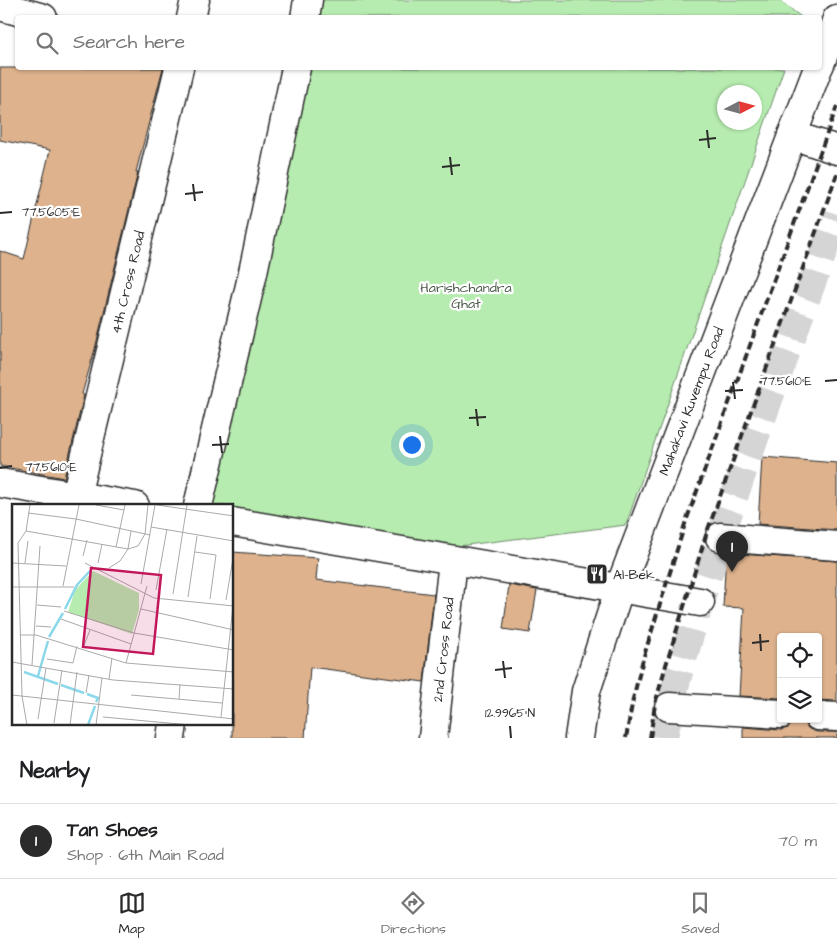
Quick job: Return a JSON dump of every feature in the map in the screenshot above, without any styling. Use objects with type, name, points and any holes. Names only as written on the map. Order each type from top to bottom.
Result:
[{"type":"street","points":[[192,15],[195,0]]},
{"type":"street","points":[[306,15],[308,0]]},
{"type":"street","points":[[0,6],[32,15]]},
{"type":"street","name":"Mahakavi Kuvempu Road","points":[[822,58],[837,19]]},
{"type":"street","name":"4th Cross Road","points":[[76,496],[179,70]]},
{"type":"street","points":[[198,504],[252,277],[296,70]]},
{"type":"street","name":"Mahakavi Kuvempu Road","points":[[579,738],[586,691],[620,587],[817,70]]},
{"type":"street","points":[[792,135],[837,150]]},
{"type":"street","points":[[0,483],[122,504]]},
{"type":"street","points":[[234,522],[700,602]]},
{"type":"street","points":[[720,537],[837,546]]},
{"type":"street","name":"2nd Cross Road","points":[[433,738],[454,561]]},
{"type":"street","points":[[669,707],[777,714]]},
{"type":"street","points":[[822,716],[837,717]]},
{"type":"green space","points":[[301,0],[779,0],[798,15],[298,15]]},
{"type":"green space","name":"Harishchandra Ghat","points":[[286,70],[783,70],[626,525],[450,547],[234,510],[234,504],[203,504],[184,501]]},
{"type":"building","points":[[0,68],[15,68],[15,70],[162,70],[136,172],[138,172],[95,349],[82,394],[84,395],[64,478],[0,466],[0,251],[24,259],[50,150],[0,140]]},
{"type":"building","points":[[762,457],[837,463],[837,530],[758,524]]},
{"type":"building","points":[[234,552],[318,558],[316,580],[434,594],[424,682],[310,667],[305,738],[232,738],[232,726],[234,726]]},
{"type":"building","points":[[726,553],[837,561],[837,701],[822,700],[822,633],[777,633],[777,698],[739,696],[744,608],[723,607]]},
{"type":"building","points":[[509,585],[537,590],[530,633],[503,629]]},
{"type":"building","points":[[792,723],[804,723],[809,729],[817,732],[837,732],[837,738],[743,738],[743,727],[781,730],[788,728]]},
{"type":"tunnel","points":[[664,738],[676,683],[718,544],[837,214]]},
{"type":"railway","points":[[626,738],[643,659],[685,524],[837,106]]},
{"type":"railway","points":[[650,738],[655,704],[707,532],[837,174]]},
{"type":"place","name":"Tan Shoes","points":[[732,572]]},
{"type":"place","name":"Al-Bek","points":[[597,574]]}]
